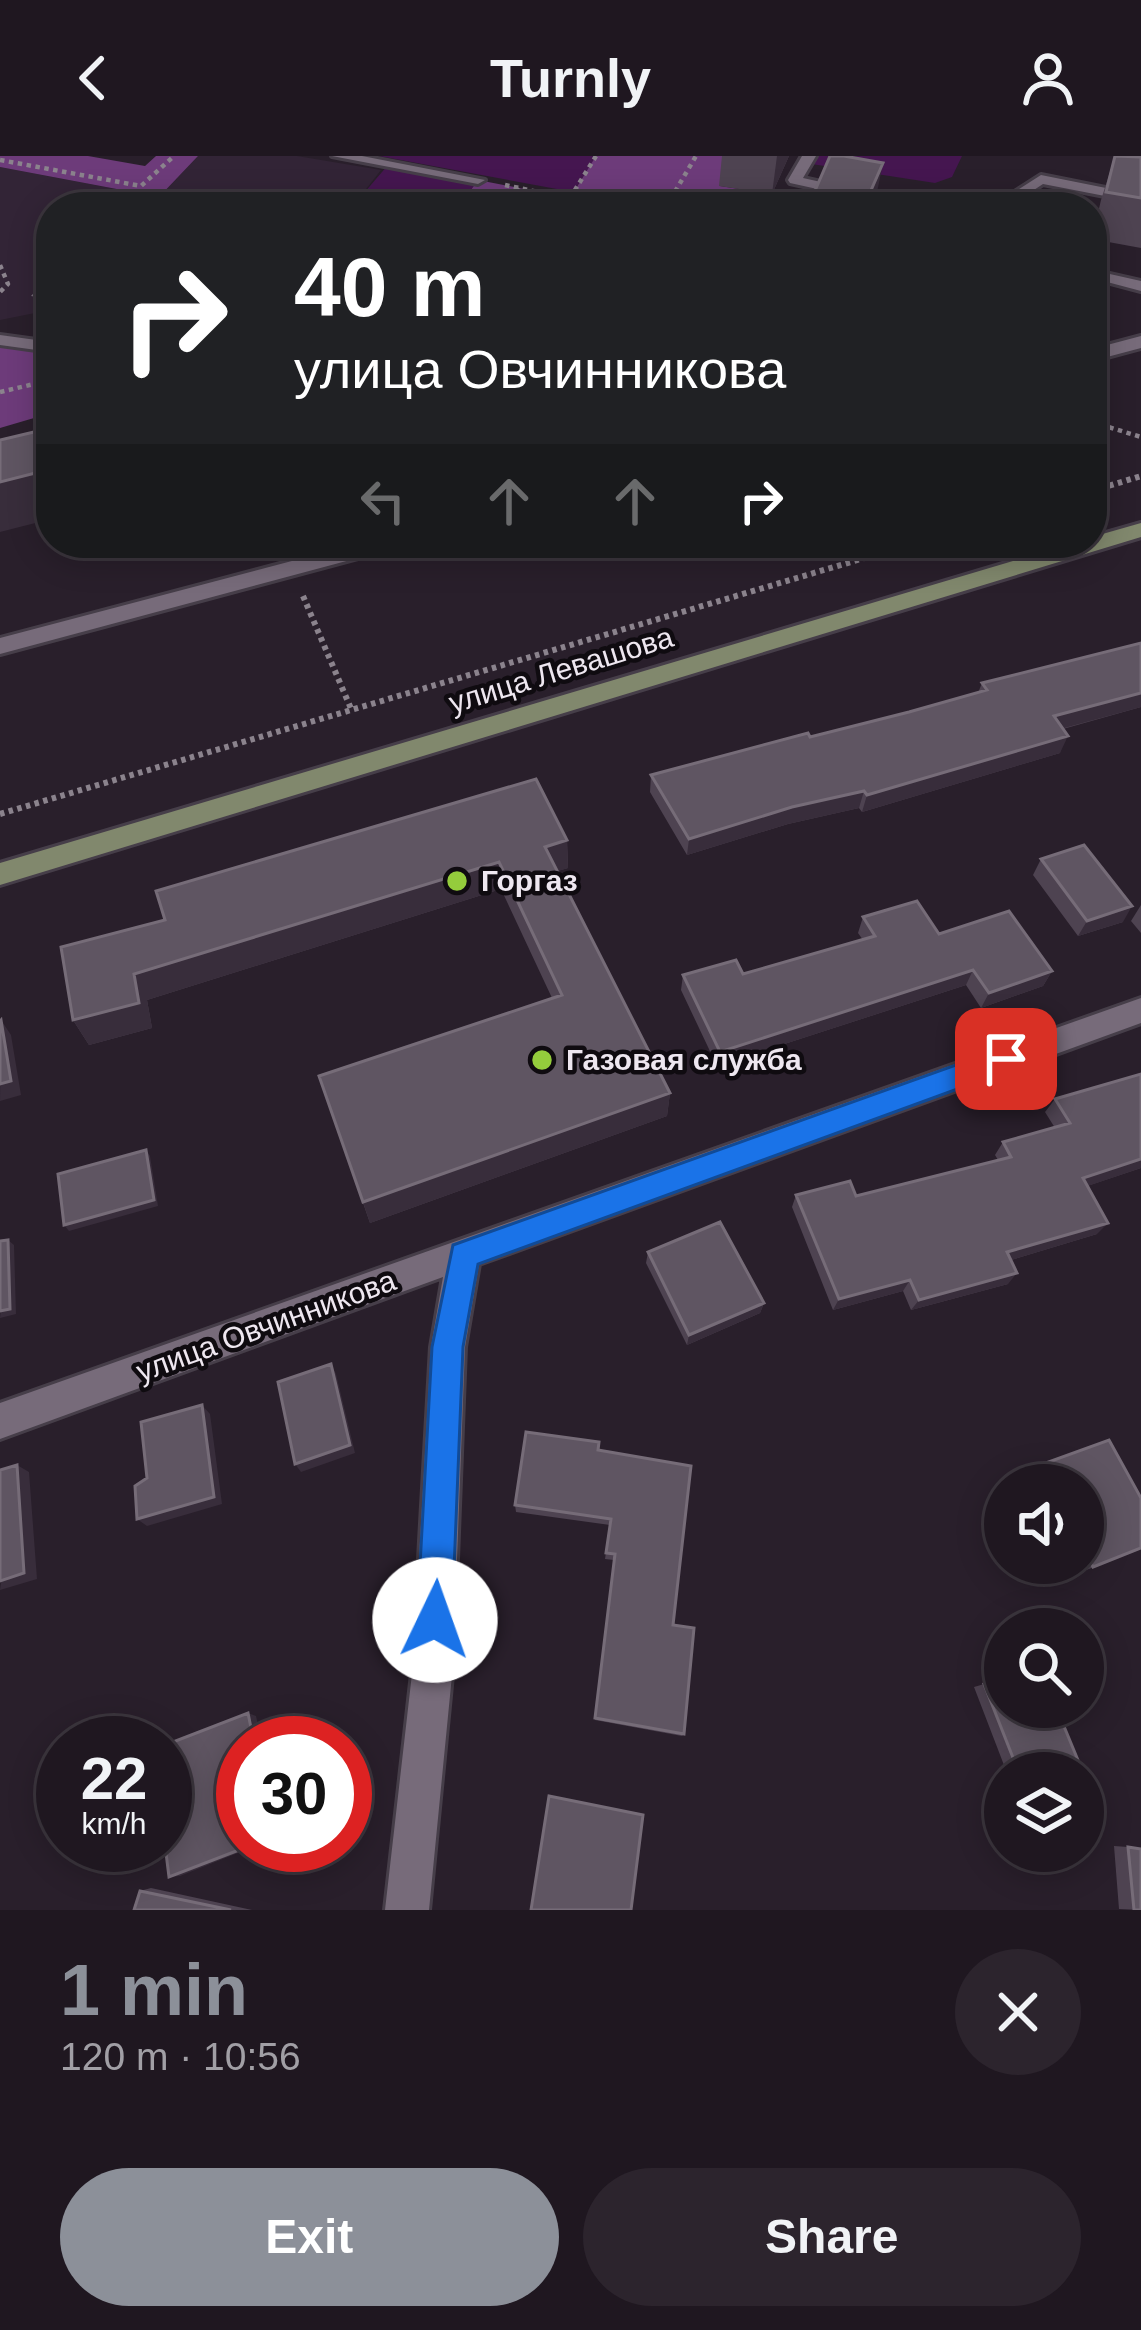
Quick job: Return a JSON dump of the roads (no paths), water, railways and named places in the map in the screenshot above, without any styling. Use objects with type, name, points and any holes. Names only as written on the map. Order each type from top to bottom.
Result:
[{"type":"main road","name":"улица Левашова","points":[[1107,537],[1141,530]]},
{"type":"main road","name":"улица Левашова","points":[[0,874],[1021,558]]},
{"type":"street","points":[[1107,351],[1141,342]]},
{"type":"street","points":[[0,646],[332,558]]},
{"type":"street","name":"улица Овчинникова","points":[[0,1421],[1141,1010]]},
{"type":"street","points":[[407,1910],[433,1666],[448,1347],[464,1255]]},
{"type":"lane","points":[[339,156],[478,180]]},
{"type":"lane","points":[[809,156],[795,180],[857,192]]},
{"type":"lane","points":[[1020,192],[1040,179],[1106,192]]},
{"type":"lane","points":[[1107,192],[1141,199]]},
{"type":"lane","points":[[1107,278],[1141,286]]},
{"type":"lane","points":[[0,340],[36,345]]},
{"type":"place","name":"Горгаз","points":[[457,881]]},
{"type":"place","name":"Газовая служба","points":[[542,1060]]}]
